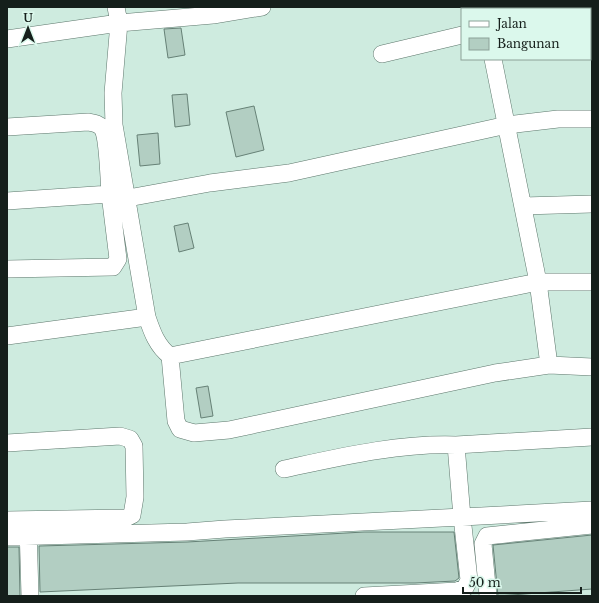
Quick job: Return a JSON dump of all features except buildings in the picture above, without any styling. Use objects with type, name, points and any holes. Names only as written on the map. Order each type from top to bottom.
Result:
[{"type":"street","points":[[7,39],[118,15],[213,16],[262,7]]},
{"type":"street","points":[[118,15],[113,93],[114,124],[128,198],[147,317],[152,333],[162,349],[170,356],[176,421],[180,429],[194,433],[229,430],[495,373],[549,365],[592,367]]},
{"type":"street","points":[[382,54],[461,35]]},
{"type":"street","points":[[493,60],[538,282],[549,365]]},
{"type":"street","points":[[128,198],[210,183],[289,173],[507,125],[558,119],[592,119]]},
{"type":"street","points":[[7,127],[88,122],[96,123],[103,129],[118,260],[113,267],[7,270]]},
{"type":"street","points":[[7,201],[110,194]]},
{"type":"street","points":[[523,206],[592,204]]},
{"type":"street","points":[[170,356],[538,282],[592,282]]},
{"type":"street","points":[[7,336],[147,317]]},
{"type":"street","points":[[7,443],[120,436],[130,439],[134,446],[135,497],[132,515],[126,518],[7,520]]},
{"type":"street","points":[[284,469],[353,454],[421,446],[592,437]]},
{"type":"street","points":[[364,596],[457,591],[465,588],[469,580],[456,445]]},
{"type":"street","points":[[7,537],[187,532],[592,510]]},
{"type":"street","points":[[28,519],[30,596]]},
{"type":"street","points":[[488,596],[483,544],[487,536],[592,525]]}]
